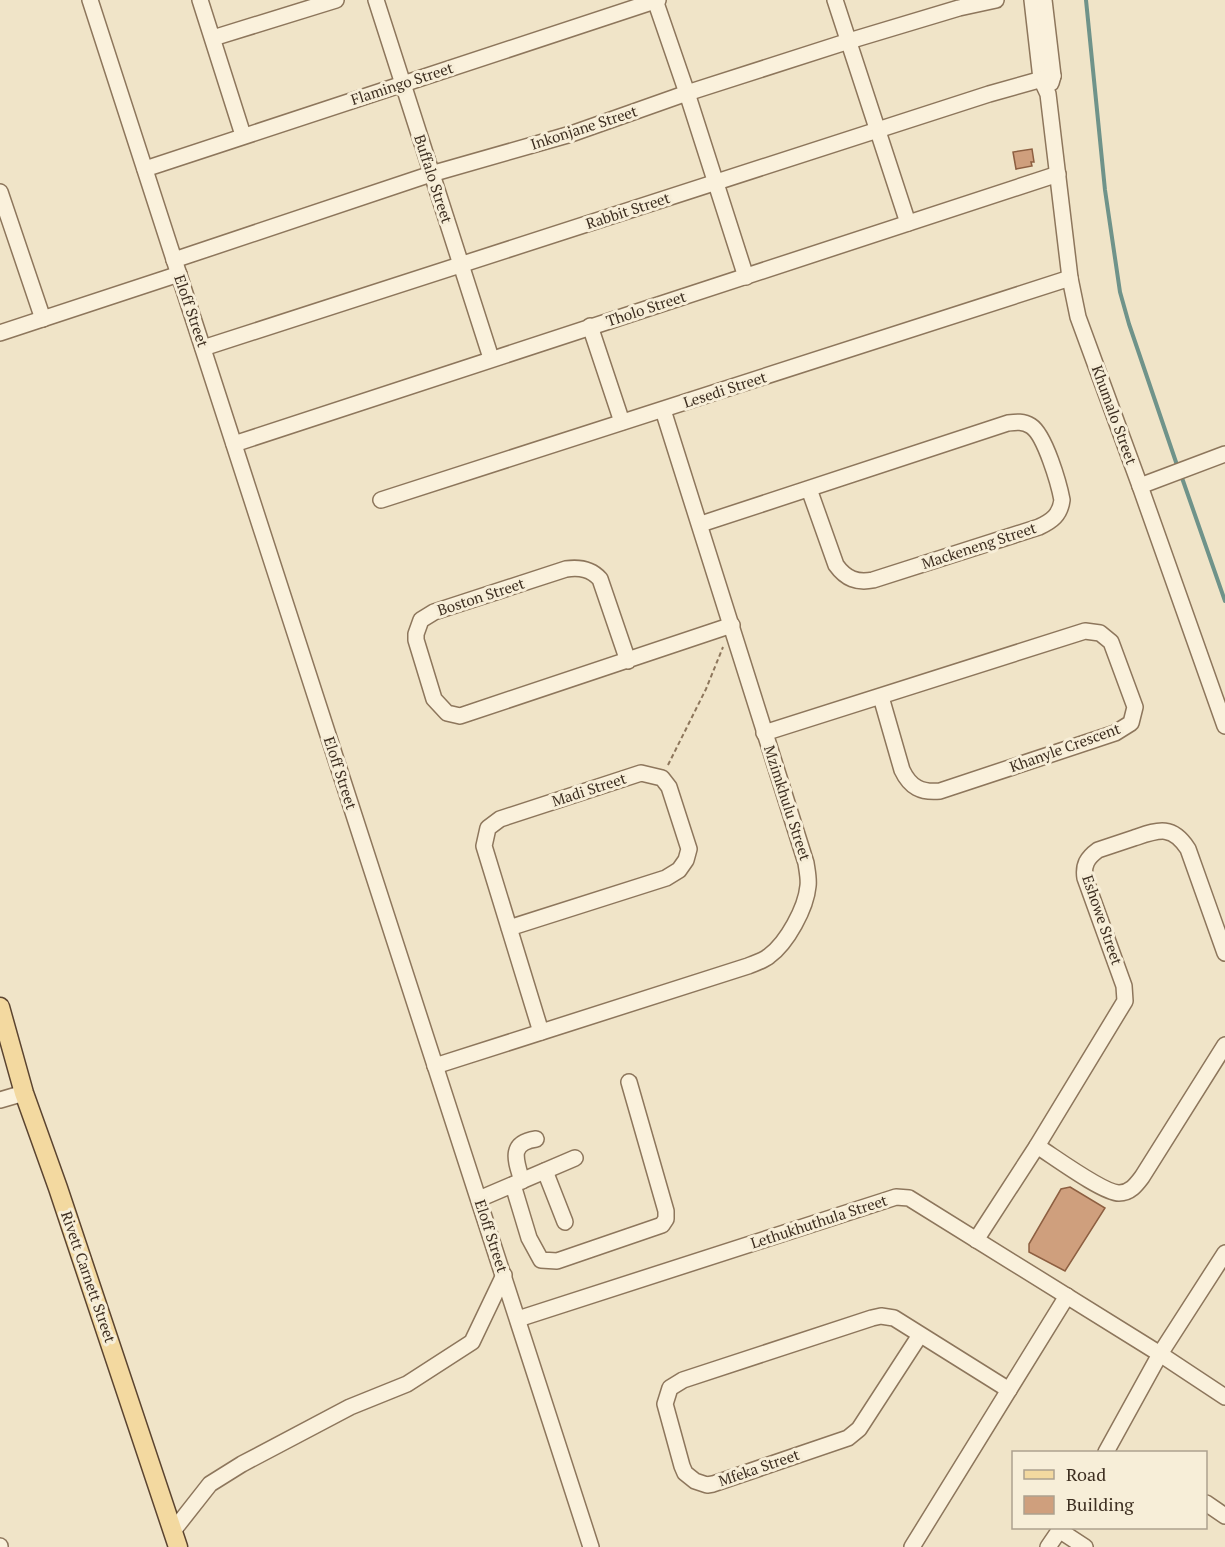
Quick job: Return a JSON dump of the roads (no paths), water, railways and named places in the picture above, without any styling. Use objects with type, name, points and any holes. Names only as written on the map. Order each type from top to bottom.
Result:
[{"type":"main road","name":"Rivett Carnett Street","points":[[0,1007],[24,1093],[176,1539]]},
{"type":"street","name":"Eloff Street","points":[[90,0],[591,1547]]},
{"type":"street","points":[[200,0],[243,135]]},
{"type":"street","points":[[213,38],[336,0]]},
{"type":"street","name":"Buffalo Street","points":[[376,0],[491,358]]},
{"type":"street","name":"Flamingo Street","points":[[145,169],[656,0]]},
{"type":"street","points":[[656,0],[746,277]]},
{"type":"street","points":[[835,0],[908,223]]},
{"type":"street","name":"Inkonjane Street","points":[[0,333],[431,174],[571,134],[687,93],[849,41],[959,8],[996,0]]},
{"type":"street","name":"Khumalo Street","points":[[1032,0],[1047,77]]},
{"type":"street","name":"Khumalo Street","points":[[1044,0],[1048,94],[1070,278],[1078,317],[1225,726]]},
{"type":"street","name":"Rabbit Street","points":[[203,348],[1047,77]]},
{"type":"street","name":"Tholo Street","points":[[234,444],[1058,174]]},
{"type":"street","points":[[0,192],[43,318]]},
{"type":"street","name":"Lesedi Street","points":[[381,500],[1070,278]]},
{"type":"street","points":[[591,326],[622,422]]},
{"type":"street","name":"Mzimkhulu Street","points":[[435,1066],[768,958],[782,944],[792,929],[803,904],[808,888],[806,862],[663,410]]},
{"type":"street","name":"Mackeneng Street","points":[[700,524],[1008,423],[1017,422],[1031,426],[1041,437],[1062,500],[1056,516],[1039,526],[862,582],[844,575],[836,565],[809,489]]},
{"type":"street","points":[[1140,486],[1225,454]]},
{"type":"street","name":"Boston Street","points":[[628,661],[600,579],[589,570],[580,568],[566,569],[434,612],[421,620],[416,634],[429,688],[434,699],[447,713],[453,715],[467,714],[628,661],[732,625]]},
{"type":"street","name":"Khanyle Crescent","points":[[764,733],[1077,633],[1092,631],[1100,633],[1111,642],[1135,707],[1131,723],[1115,733],[932,792],[923,791],[907,781],[881,697]]},
{"type":"street","name":"Madi Street","points":[[509,928],[666,878],[679,870],[686,861],[689,849],[669,787],[662,778],[642,772],[500,819],[488,828],[484,846],[509,928],[542,1032]]},
{"type":"street","name":"Eshowe Street","points":[[976,1240],[1037,1146],[1125,1001],[1124,986],[1085,878],[1086,862],[1090,855],[1098,850],[1155,831],[1169,831],[1176,835],[1188,849],[1225,953]]},
{"type":"street","points":[[1037,1146],[1105,1189],[1119,1193],[1130,1190],[1142,1177],[1225,1045]]},
{"type":"street","points":[[536,1139],[527,1141],[516,1153],[517,1183],[529,1239],[541,1260],[557,1261],[662,1225],[666,1219],[666,1211],[629,1082]]},
{"type":"street","points":[[0,1100],[24,1093]]},
{"type":"street","points":[[479,1199],[575,1158]]},
{"type":"street","points":[[545,1171],[565,1222]]},
{"type":"street","name":"Lethukhuthula Street","points":[[518,1319],[896,1197],[909,1198],[1225,1397]]},
{"type":"street","points":[[1107,1451],[1160,1354],[1220,1271],[1225,1253]]},
{"type":"street","points":[[176,1539],[201,1494],[218,1479],[350,1407],[407,1384],[472,1342],[504,1275]]},
{"type":"street","points":[[912,1547],[1066,1296]]},
{"type":"street","name":"Mfeka Street","points":[[920,1335],[859,1429],[848,1438],[713,1484],[701,1484],[685,1473],[665,1404],[670,1388],[683,1380],[881,1316],[894,1318],[1009,1390]]},
{"type":"street","points":[[1207,1504],[1225,1516]]},
{"type":"street","points":[[1048,1547],[1060,1529],[1085,1547]]},
{"type":"waterway","points":[[1086,0],[1105,190],[1120,292],[1178,468]]},
{"type":"waterway","points":[[1181,475],[1225,601]]}]
